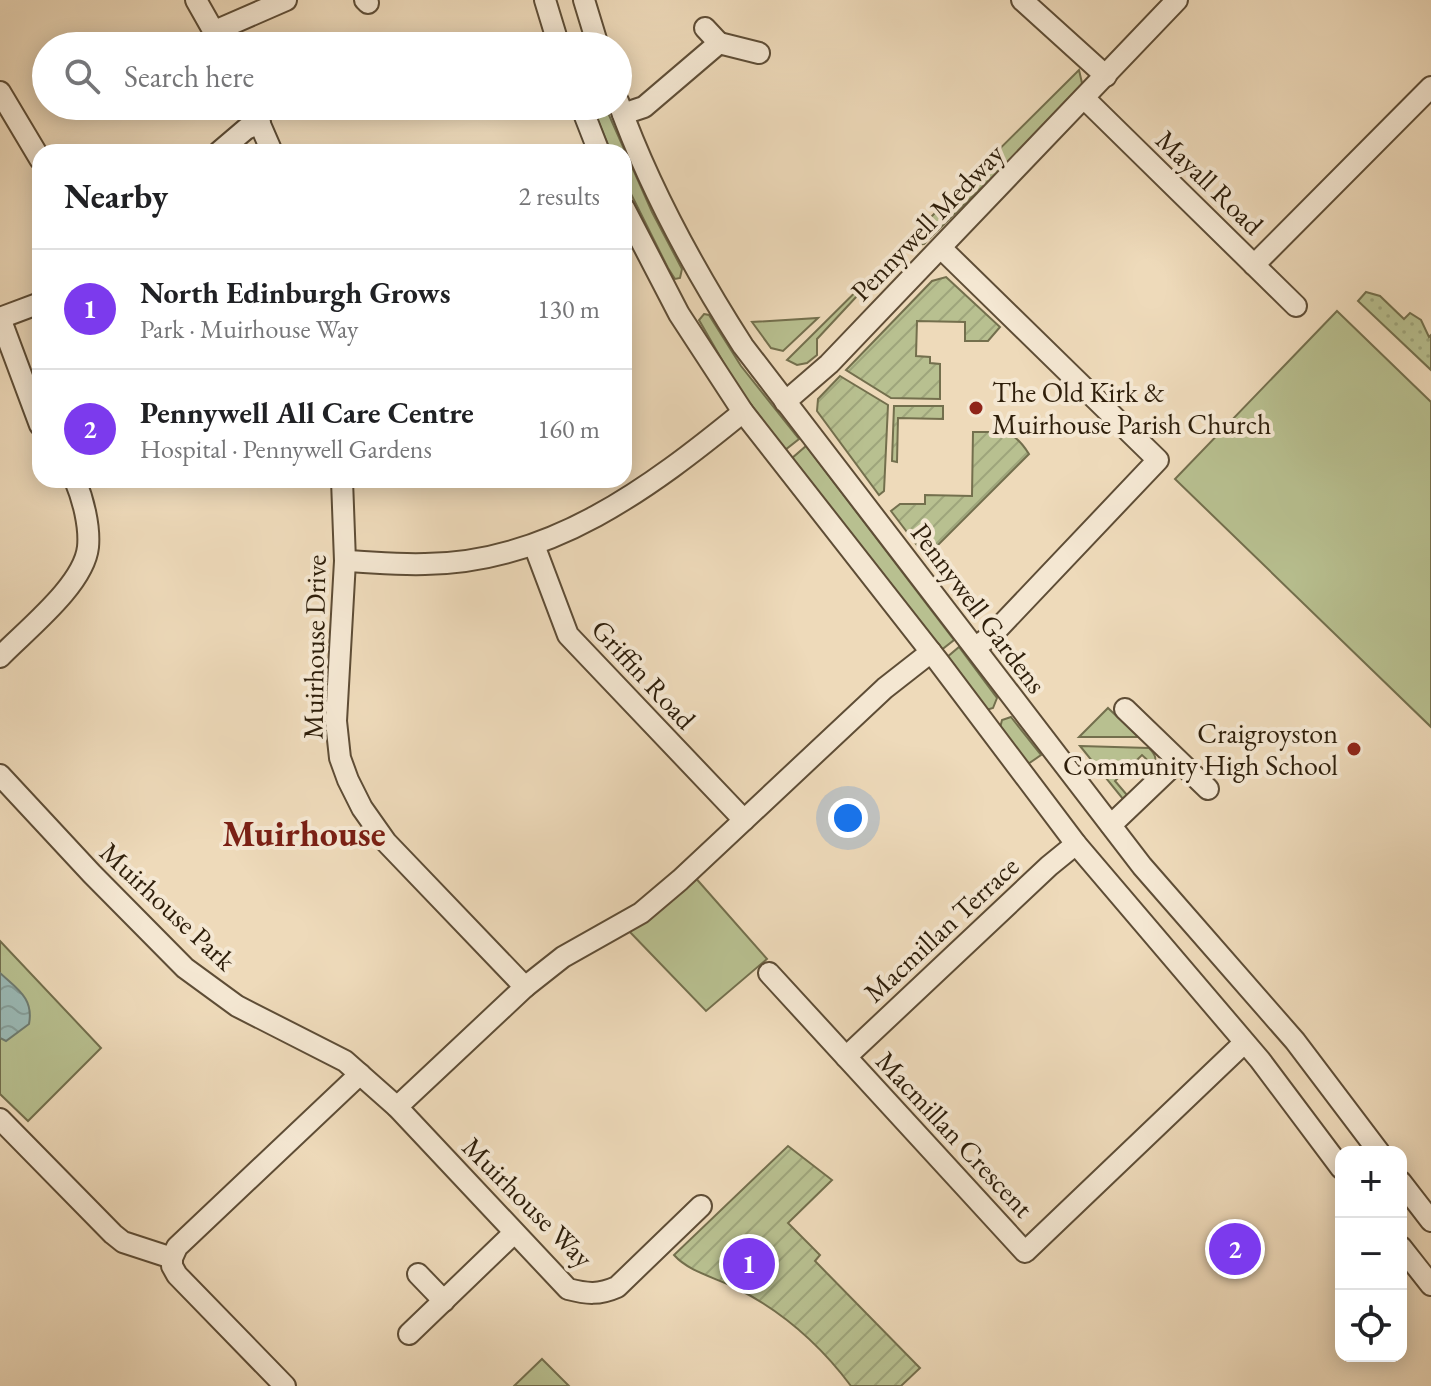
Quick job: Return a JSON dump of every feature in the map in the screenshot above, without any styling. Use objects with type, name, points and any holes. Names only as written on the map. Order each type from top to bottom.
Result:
[{"type":"street","points":[[196,0],[214,32]]},
{"type":"street","points":[[230,32],[286,0]]},
{"type":"street","points":[[545,0],[555,32]]},
{"type":"street","points":[[584,0],[594,32]]},
{"type":"street","points":[[1022,0],[1106,76]]},
{"type":"street","name":"Pennywell Medway","points":[[785,402],[829,364],[942,249],[1177,0]]},
{"type":"street","points":[[632,108],[644,107],[712,36],[759,53]]},
{"type":"street","points":[[1254,265],[1431,87]]},
{"type":"street","points":[[0,92],[32,146]]},
{"type":"street","name":"Mayall Road","points":[[1084,98],[1296,306]]},
{"type":"street","points":[[228,144],[252,120]]},
{"type":"street","points":[[258,120],[269,144]]},
{"type":"street","points":[[586,120],[596,144]]},
{"type":"street","name":"Pennywell Gardens","points":[[625,120],[654,189],[709,294],[743,346],[1111,825],[1181,913],[1295,1041],[1374,1146]]},
{"type":"street","points":[[632,223],[679,314],[743,412],[1076,844],[1285,1091],[1335,1160]]},
{"type":"street","points":[[942,249],[1158,460],[990,637],[975,647]]},
{"type":"street","points":[[679,314],[709,294]]},
{"type":"street","points":[[32,306],[0,318],[32,404]]},
{"type":"street","points":[[345,561],[426,564],[481,558],[534,545],[577,528],[614,508],[743,412]]},
{"type":"street","points":[[0,657],[76,577],[88,548],[85,514],[77,488]]},
{"type":"street","name":"Muirhouse Drive","points":[[342,488],[345,561],[336,721],[340,758],[348,780],[362,808],[386,842],[525,987]]},
{"type":"street","name":"Griffin Road","points":[[534,545],[568,635],[744,820]]},
{"type":"street","points":[[397,1107],[525,987],[563,957],[641,913],[680,880],[885,688],[931,652]]},
{"type":"street","points":[[985,724],[1015,701]]},
{"type":"street","points":[[1125,709],[1208,789]]},
{"type":"street","points":[[1111,825],[1178,761]]},
{"type":"street","name":"Muirhouse Park","points":[[0,775],[185,968],[237,1006],[337,1056],[397,1107]]},
{"type":"street","name":"Macmillan Terrace","points":[[846,1057],[1076,844]]},
{"type":"street","name":"Macmillan Crescent","points":[[769,973],[1025,1252],[1244,1043]]},
{"type":"street","points":[[285,1386],[177,1275],[172,1258],[177,1247],[360,1074]]},
{"type":"street","name":"Muirhouse Way","points":[[397,1107],[568,1289],[599,1293],[617,1287],[701,1206]]},
{"type":"street","points":[[0,1119],[113,1234],[123,1242],[172,1258]]},
{"type":"street","points":[[1407,1190],[1431,1221]]},
{"type":"street","points":[[409,1334],[514,1233]]},
{"type":"street","points":[[1407,1255],[1431,1285]]},
{"type":"street","points":[[418,1274],[444,1301]]},
{"type":"green space","points":[[1079,70],[1082,83],[1079,92],[924,244],[909,245],[875,278],[876,285],[867,295],[857,296],[817,339],[817,355],[807,363],[797,365],[787,360]]},
{"type":"green space","points":[[598,120],[611,120],[622,144],[608,144]]},
{"type":"green space","points":[[632,167],[682,269],[680,278],[675,279],[632,196]]},
{"type":"green space","points":[[946,277],[1000,327],[988,341],[965,341],[965,322],[917,321],[916,356],[930,357],[930,363],[940,364],[940,399],[891,398],[846,370],[932,281]]},
{"type":"green space","points":[[1366,292],[1380,296],[1404,319],[1410,313],[1421,320],[1429,337],[1431,335],[1431,370],[1358,301]]},
{"type":"green space","points":[[1337,311],[1431,402],[1431,727],[1175,479]]},
{"type":"green space","points":[[704,314],[709,315],[741,366],[799,439],[785,450],[737,386],[699,320]]},
{"type":"green space","points":[[818,318],[783,351],[771,348],[752,322]]},
{"type":"green space","points":[[840,376],[888,405],[884,491],[879,495],[817,411],[818,399]]},
{"type":"green space","points":[[894,406],[943,406],[943,419],[898,418],[897,462],[892,461]]},
{"type":"green space","points":[[973,432],[1012,435],[1029,454],[926,557],[891,511],[900,504],[925,504],[925,495],[972,496]]},
{"type":"green space","points":[[806,446],[954,640],[940,651],[791,459]]},
{"type":"green space","points":[[959,647],[997,698],[993,708],[986,710],[946,658]]},
{"type":"green space","points":[[1108,708],[1139,737],[1079,737]]},
{"type":"green space","points":[[1011,717],[1041,755],[1028,764],[1000,728],[1002,720]]},
{"type":"green space","points":[[1080,746],[1149,748],[1155,756],[1155,763],[1154,766],[1142,755],[1115,781],[1127,795],[1123,799]]},
{"type":"green space","points":[[693,875],[767,959],[706,1011],[628,930]]},
{"type":"green space","points":[[0,941],[101,1048],[28,1121],[0,1094]]},
{"type":"green space","points":[[788,1146],[832,1180],[788,1223],[820,1255],[815,1261],[920,1368],[901,1386],[851,1386],[827,1357],[786,1319],[755,1298],[687,1266],[674,1255]]},
{"type":"green space","points":[[542,1359],[569,1386],[514,1386]]},
{"type":"water","points":[[0,973],[23,995],[30,1015],[29,1024],[6,1041],[0,1038]]},
{"type":"place","name":"The Old Kirk & Muirhouse Parish Church","points":[[976,408]]},
{"type":"place","name":"Craigroyston Community High School","points":[[1354,749]]},
{"type":"place","name":"Pennywell All Care Centre","points":[[1235,1249]]},
{"type":"place","name":"North Edinburgh Grows","points":[[749,1264]]},
{"type":"district","name":"Muirhouse","points":[[304,833]]}]
